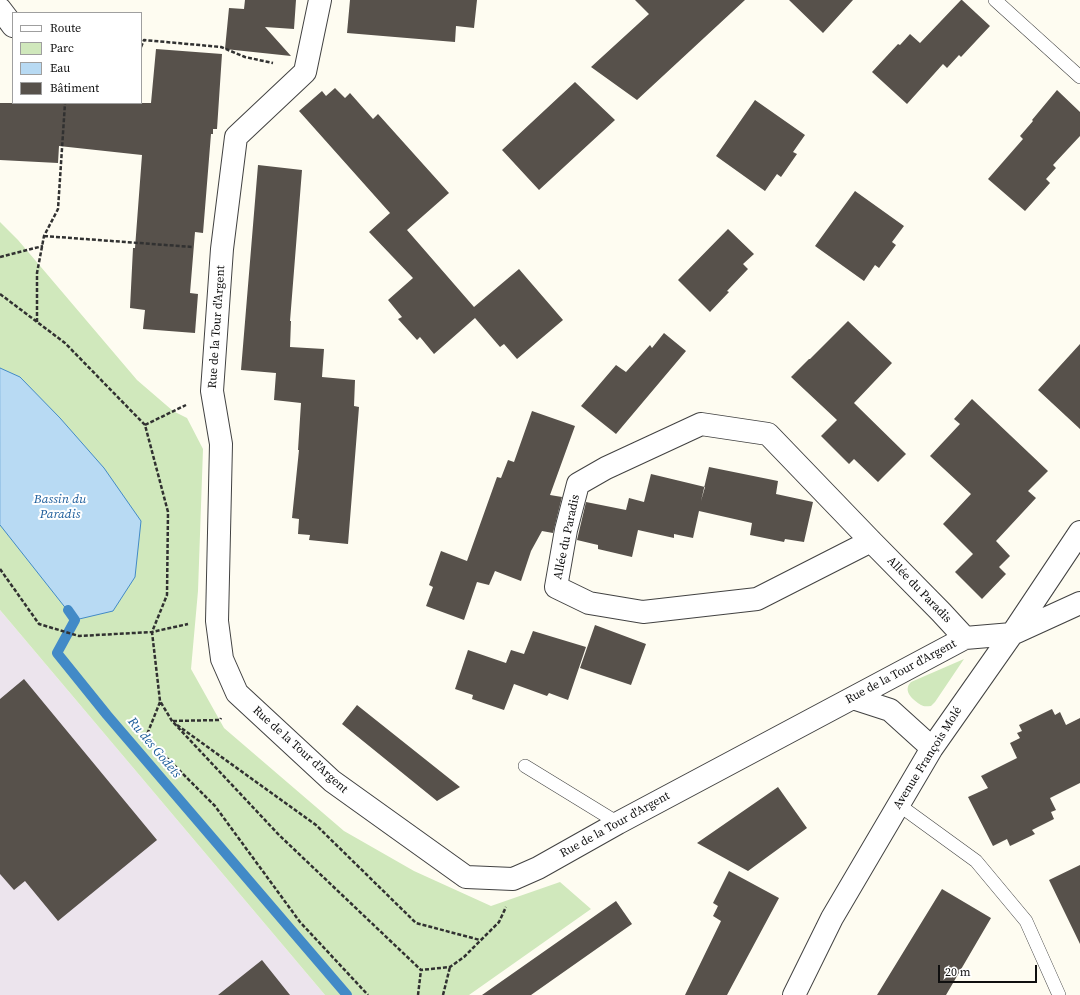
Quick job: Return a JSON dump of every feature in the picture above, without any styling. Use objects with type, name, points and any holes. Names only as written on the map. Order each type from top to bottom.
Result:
[{"type":"street","points":[[305,72],[320,0]]},
{"type":"street","points":[[0,9],[12,25]]},
{"type":"street","name":"Rue de la Tour d'Argent","points":[[305,72],[236,137],[222,249],[212,391],[221,444],[217,621],[222,659],[237,693],[332,781],[466,877],[513,879],[538,868],[618,823],[965,638],[1012,634]]},
{"type":"street","name":"Allée du Paradis","points":[[871,541],[757,599],[643,612],[589,603],[556,587],[566,530],[578,484],[606,468],[701,424],[768,434],[936,606],[965,638]]},
{"type":"street","name":"Avenue François Molé","points":[[794,995],[832,918],[932,748],[1012,634],[1080,532]]},
{"type":"street","points":[[1012,634],[1080,603]]},
{"type":"street","name":"Rue de la Tour d'Argent","points":[[853,698],[890,710],[932,748]]},
{"type":"lane","points":[[996,0],[1080,77]]},
{"type":"lane","points":[[525,766],[618,823]]},
{"type":"lane","points":[[899,805],[976,861],[1026,921],[1059,995]]},
{"type":"path","points":[[142,45],[144,40],[221,47],[245,57],[289,66],[305,72]]},
{"type":"path","points":[[37,322],[37,273],[44,236],[58,209],[65,104]]},
{"type":"path","points":[[44,236],[222,249]]},
{"type":"path","points":[[0,257],[43,246]]},
{"type":"path","points":[[145,425],[173,410],[193,402],[212,391]]},
{"type":"path","points":[[0,569],[39,624],[79,636],[152,632],[195,622],[217,621]]},
{"type":"path","points":[[237,693],[220,720],[172,721],[316,825],[416,923],[480,940]]},
{"type":"path","points":[[160,701],[146,737],[215,806],[300,922],[368,995]]},
{"type":"path","points":[[443,995],[450,967],[464,957],[499,922],[510,900],[513,879]]},
{"type":"path","points":[[418,995],[421,970]]},
{"type":"shaded area","points":[[0,610],[325,995],[0,995]]},
{"type":"green space","points":[[0,222],[18,240],[137,380],[173,411],[187,418],[203,449],[198,591],[191,669],[224,728],[344,831],[414,871],[491,906],[560,882],[591,909],[469,995],[325,995],[0,610]]},
{"type":"green space","points":[[964,659],[931,706],[922,706],[915,701],[908,692],[911,682]]},
{"type":"water","name":"Bassin du Paradis","points":[[0,368],[20,377],[60,418],[104,468],[141,521],[135,577],[113,611],[75,620],[0,525]]},
{"type":"building","points":[[245,0],[296,0],[294,29],[265,27],[291,56],[225,49],[229,8],[244,9]]},
{"type":"building","points":[[350,0],[477,0],[474,28],[456,26],[455,42],[347,33]]},
{"type":"building","points":[[635,0],[745,0],[637,100],[591,67],[649,14]]},
{"type":"building","points":[[789,0],[853,0],[823,33]]},
{"type":"building","points":[[961,0],[990,26],[961,57],[959,55],[947,68],[943,64],[907,104],[872,72],[898,44],[900,45],[910,34],[920,43]]},
{"type":"building","points":[[156,49],[222,54],[217,129],[213,129],[213,134],[211,134],[203,233],[195,232],[190,293],[198,294],[195,333],[143,329],[145,310],[130,308],[133,248],[135,248],[142,155],[59,146],[58,163],[0,160],[0,103],[151,103]]},
{"type":"building","points":[[575,82],[615,120],[539,190],[502,150]]},
{"type":"building","points":[[335,88],[345,98],[350,93],[373,119],[378,114],[449,193],[407,230],[474,307],[519,269],[563,320],[517,359],[504,344],[500,347],[475,318],[434,354],[420,337],[417,340],[398,319],[402,317],[388,300],[413,278],[369,232],[390,213],[299,111],[322,91],[326,96]]},
{"type":"building","points":[[1057,90],[1080,112],[1080,136],[1053,165],[1056,168],[1046,179],[1050,183],[1025,211],[988,179],[1023,139],[1020,136]]},
{"type":"building","points":[[755,100],[805,135],[793,152],[797,154],[781,177],[777,174],[765,191],[716,156]]},
{"type":"building","points":[[258,165],[302,170],[290,321],[290,347],[324,349],[322,377],[355,380],[354,406],[359,407],[348,544],[309,540],[310,535],[298,534],[299,519],[292,518],[299,450],[301,403],[274,400],[276,373],[241,370]]},
{"type":"building","points":[[855,191],[904,226],[892,242],[896,245],[879,268],[875,265],[864,281],[815,246]]},
{"type":"building","points":[[728,229],[754,254],[743,264],[748,269],[710,312],[678,280]]},
{"type":"building","points":[[848,321],[892,363],[854,403],[906,454],[878,482],[854,459],[849,464],[821,436],[837,420],[791,377]]},
{"type":"building","points":[[664,333],[686,351],[616,434],[581,406],[616,365],[626,372],[650,345],[652,348]]},
{"type":"building","points":[[1080,344],[1080,429],[1038,390]]},
{"type":"building","points":[[972,399],[1048,471],[1028,491],[1036,498],[996,541],[1010,556],[999,567],[1006,574],[982,599],[955,572],[973,554],[943,524],[971,494],[930,456],[960,424],[954,419]]},
{"type":"building","points":[[532,411],[575,426],[550,495],[562,497],[553,533],[542,531],[531,551],[521,581],[495,571],[489,585],[477,582],[464,620],[426,606],[433,587],[429,585],[441,551],[467,561],[497,477],[501,478],[508,460],[514,462]]},
{"type":"building","points":[[709,467],[778,481],[776,494],[813,502],[804,542],[785,539],[784,542],[750,535],[752,523],[699,511],[693,538],[674,534],[674,538],[638,530],[632,557],[598,549],[598,545],[577,540],[586,502],[626,510],[629,498],[644,502],[651,474],[704,487]]},
{"type":"building","points":[[595,625],[646,644],[631,685],[580,668]]},
{"type":"building","points":[[533,631],[586,647],[568,700],[549,693],[547,696],[514,684],[504,710],[472,699],[473,695],[455,689],[468,650],[506,663],[511,650],[524,654]]},
{"type":"building","points":[[24,679],[157,840],[58,921],[25,881],[14,890],[0,874],[0,699]]},
{"type":"building","points":[[357,705],[460,787],[437,801],[342,724]]},
{"type":"building","points":[[1052,709],[1055,715],[1060,712],[1066,725],[1080,718],[1080,783],[1050,798],[1056,810],[1051,812],[1054,819],[1032,830],[1035,834],[1010,846],[1007,839],[993,846],[968,797],[988,788],[981,776],[1017,758],[1010,743],[1020,738],[1017,733],[1022,731],[1019,725]]},
{"type":"building","points":[[778,787],[807,828],[748,871],[697,843]]},
{"type":"building","points":[[1080,865],[1080,944],[1049,880]]},
{"type":"building","points":[[729,871],[779,898],[727,995],[685,995],[721,921],[713,916],[718,906],[713,903]]},
{"type":"building","points":[[942,889],[991,918],[946,995],[877,995]]},
{"type":"building","points":[[616,901],[632,924],[531,995],[482,995]]},
{"type":"building","points":[[262,960],[290,995],[218,995]]},
{"type":"waterway","name":"Ru des Godets","points":[[68,610],[75,620],[57,653],[107,715],[347,995]]}]
